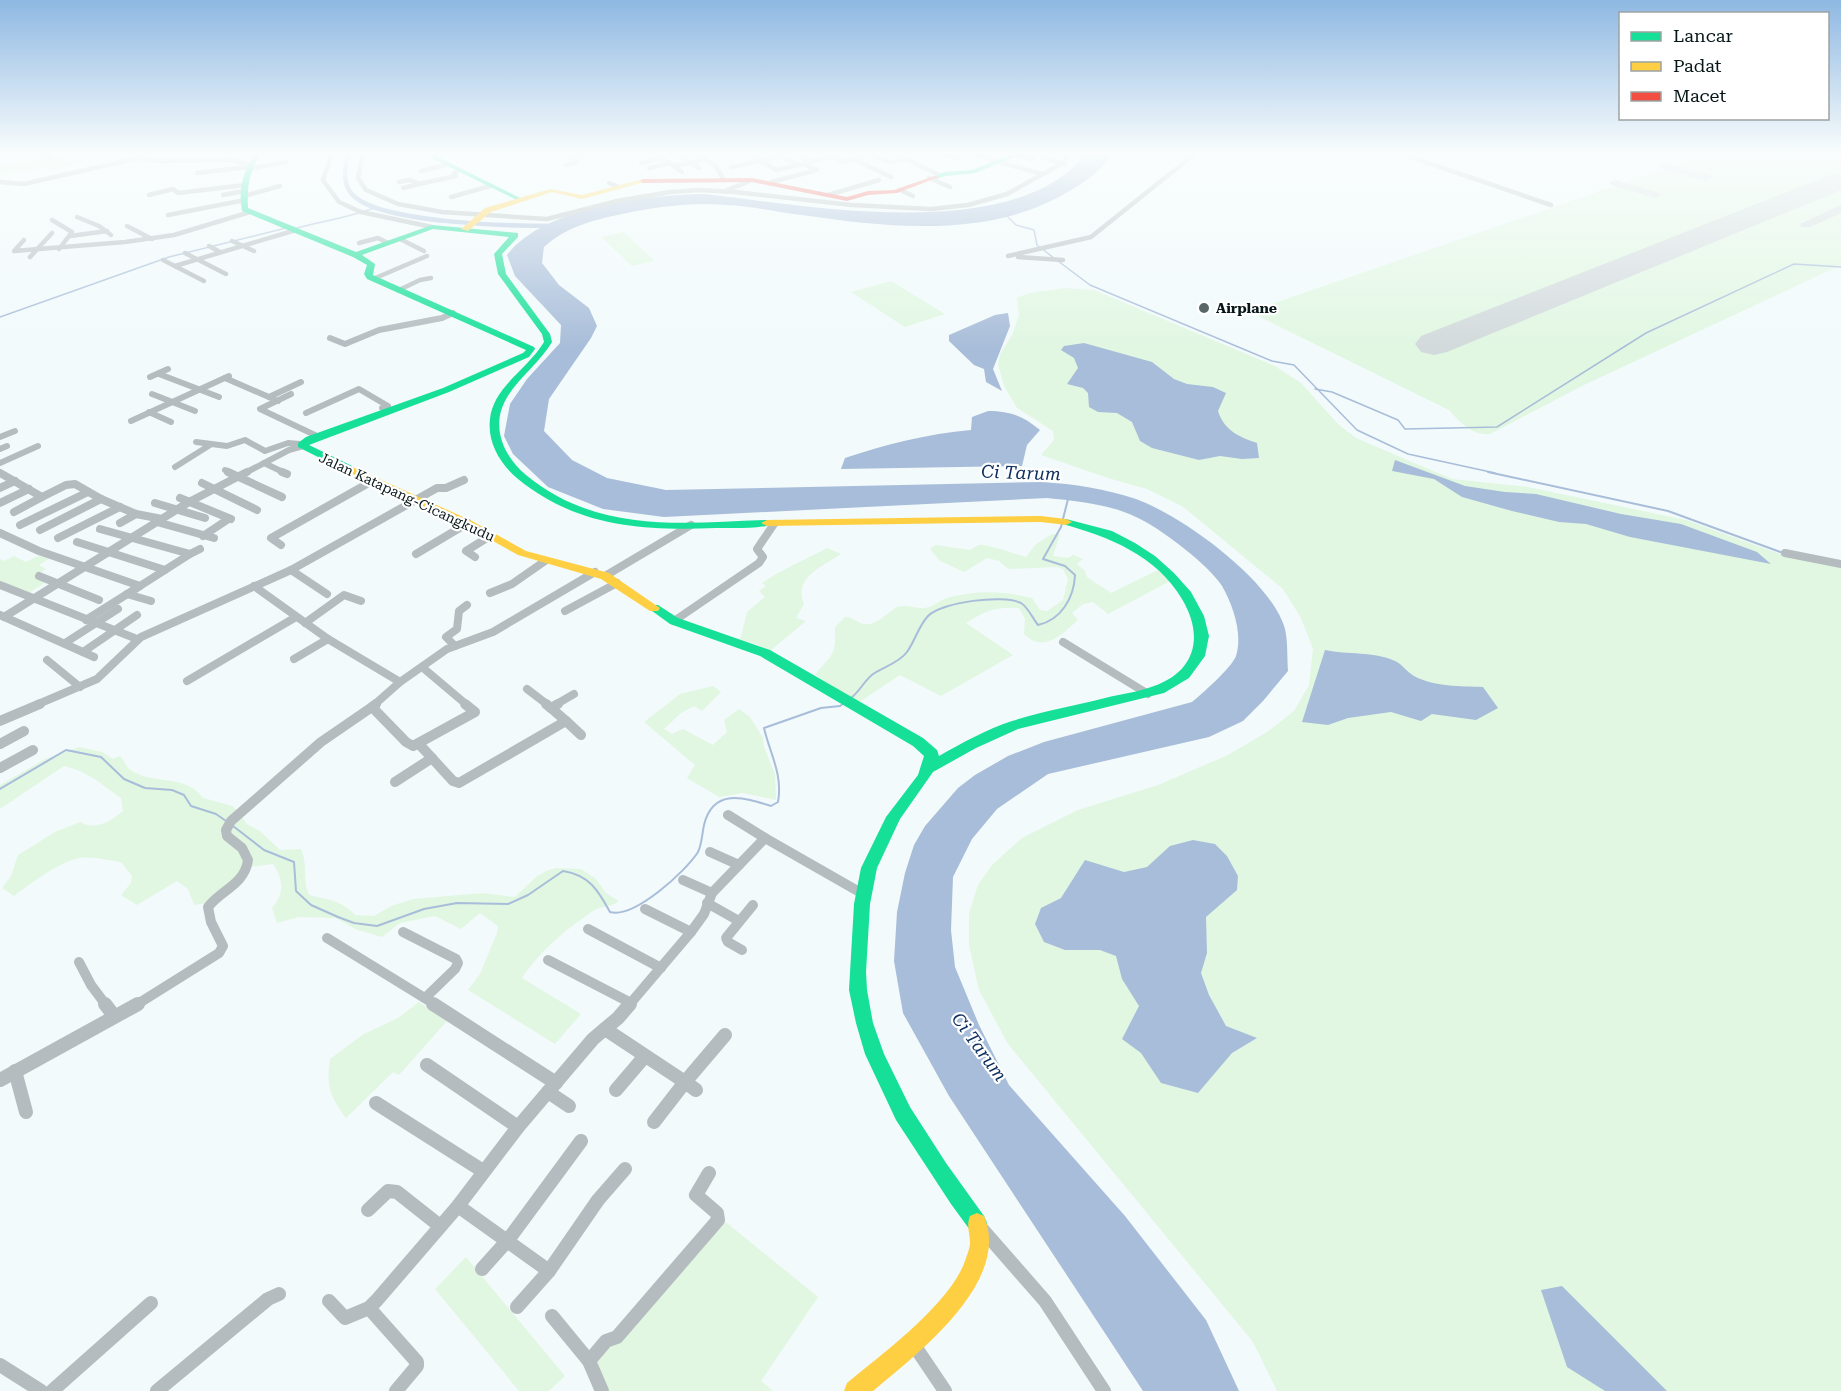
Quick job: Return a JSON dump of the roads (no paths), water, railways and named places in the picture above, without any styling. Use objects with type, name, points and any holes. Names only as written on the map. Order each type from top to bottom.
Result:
[{"type":"street","points":[[70,237],[109,233],[96,223],[88,223],[77,218]]},
{"type":"street","points":[[16,251],[124,245],[200,232],[218,218]]},
{"type":"street","points":[[277,218],[296,230],[358,249],[394,241],[432,227]]},
{"type":"street","points":[[379,218],[432,227],[467,228],[515,235],[498,254],[500,269],[546,334],[546,347],[505,391],[493,422],[495,435],[507,464],[538,491],[577,512],[627,523],[691,525],[1062,520],[1100,530],[1132,544],[1172,577],[1193,602],[1202,632],[1197,658],[1173,684],[1148,694],[1012,726],[965,748],[930,768],[895,816],[879,844],[868,871],[863,894],[858,973],[861,1007],[870,1042],[892,1095],[932,1161],[978,1225],[1046,1302],[1104,1391]]},
{"type":"street","points":[[467,228],[480,218]]},
{"type":"street","points":[[524,218],[551,218]]},
{"type":"street","points":[[1064,260],[1008,256],[1091,237],[1115,218]]},
{"type":"street","points":[[52,220],[72,231],[70,237],[55,254]]},
{"type":"street","points":[[127,226],[152,239]]},
{"type":"street","points":[[175,266],[296,230]]},
{"type":"street","points":[[30,257],[52,233]]},
{"type":"street","points":[[9,260],[24,240]]},
{"type":"street","points":[[232,241],[254,251]]},
{"type":"street","points":[[373,279],[426,253],[394,241]]},
{"type":"street","points":[[93,251],[98,245]]},
{"type":"street","points":[[209,246],[220,252]]},
{"type":"street","points":[[75,253],[80,247]]},
{"type":"street","points":[[358,249],[371,264],[368,274],[373,279],[531,349],[546,347]]},
{"type":"street","points":[[185,253],[226,273]]},
{"type":"street","points":[[163,260],[204,281]]},
{"type":"street","points":[[399,290],[420,280],[431,278]]},
{"type":"street","points":[[330,338],[345,344],[379,330],[453,314]]},
{"type":"street","name":"Jalan Katapang-Cicangkudu","points":[[531,349],[526,355],[446,390],[316,436],[302,445],[307,451],[468,523],[522,553],[606,577],[674,621],[755,648],[927,749],[932,754],[930,768]]},
{"type":"street","points":[[150,377],[168,369]]},
{"type":"street","points":[[159,374],[219,397]]},
{"type":"street","points":[[131,421],[227,377],[278,400]]},
{"type":"street","points":[[269,397],[300,382]]},
{"type":"street","points":[[306,413],[333,403],[358,389],[388,406],[382,408],[387,412]]},
{"type":"street","points":[[152,394],[195,411]]},
{"type":"street","points":[[291,394],[260,409],[316,436]]},
{"type":"street","points":[[149,412],[171,422]]},
{"type":"street","points":[[0,437],[15,431]]},
{"type":"street","points":[[196,441],[227,446],[243,439],[265,451],[288,443],[302,445]]},
{"type":"street","points":[[175,467],[193,458],[192,454],[210,445]]},
{"type":"street","points":[[2,616],[61,584],[189,502],[302,445]]},
{"type":"street","points":[[0,464],[38,446]]},
{"type":"street","points":[[264,463],[286,474]]},
{"type":"street","points":[[225,470],[282,497]]},
{"type":"street","points":[[0,472],[42,496]]},
{"type":"street","points":[[281,545],[271,538],[374,480]]},
{"type":"street","points":[[0,720],[103,675],[137,639],[291,570],[437,488],[446,488],[464,480]]},
{"type":"street","points":[[0,488],[15,481]]},
{"type":"street","points":[[202,483],[257,510]]},
{"type":"street","points":[[14,512],[42,496],[71,484],[136,514],[214,538]]},
{"type":"street","points":[[0,502],[29,489]]},
{"type":"street","points":[[20,525],[88,492]]},
{"type":"street","points":[[180,498],[229,520],[203,536]]},
{"type":"street","points":[[40,530],[101,499]]},
{"type":"street","points":[[154,503],[205,518]]},
{"type":"street","points":[[58,538],[120,507]]},
{"type":"street","points":[[120,523],[136,514]]},
{"type":"street","points":[[416,554],[468,523]]},
{"type":"street","points":[[674,621],[759,563],[763,557],[757,549],[774,524]]},
{"type":"street","points":[[0,1080],[136,1005],[222,949],[223,946],[208,907],[243,874],[248,856],[245,849],[227,836],[226,830],[231,821],[321,742],[372,707],[400,682],[455,646],[493,633],[606,577],[691,525]]},
{"type":"street","points":[[100,529],[190,555]]},
{"type":"street","points":[[0,532],[39,551],[140,586]]},
{"type":"street","points":[[475,557],[466,551],[490,536]]},
{"type":"street","points":[[0,542],[9,537]]},
{"type":"street","points":[[76,542],[165,570]]},
{"type":"street","points":[[86,620],[200,549]]},
{"type":"street","points":[[1785,552],[1841,564]]},
{"type":"street","points":[[490,593],[512,584],[545,561]]},
{"type":"street","points":[[291,570],[327,594]]},
{"type":"street","points":[[39,576],[99,600]]},
{"type":"street","points":[[566,611],[606,577]]},
{"type":"street","points":[[0,585],[137,639]]},
{"type":"street","points":[[254,586],[328,639],[400,682]]},
{"type":"street","points":[[128,594],[151,601]]},
{"type":"street","points":[[304,623],[344,595],[361,601]]},
{"type":"street","points":[[455,646],[446,638],[457,629],[459,612],[467,605]]},
{"type":"street","points":[[65,644],[118,609]]},
{"type":"street","points":[[83,652],[117,631],[137,615]]},
{"type":"street","points":[[2,616],[94,657]]},
{"type":"street","points":[[187,681],[296,617]]},
{"type":"street","points":[[294,659],[328,639]]},
{"type":"street","points":[[1063,642],[1148,694]]},
{"type":"street","points":[[47,660],[80,687]]},
{"type":"street","points":[[372,707],[412,746],[420,744],[475,711],[422,667]]},
{"type":"street","points":[[527,689],[581,735]]},
{"type":"street","points":[[551,708],[574,694]]},
{"type":"street","points":[[420,744],[453,781],[460,783],[566,721]]},
{"type":"street","points":[[0,744],[24,731]]},
{"type":"street","points":[[0,768],[33,750]]},
{"type":"street","points":[[395,782],[432,758]]},
{"type":"street","points":[[728,815],[863,894]]},
{"type":"street","points":[[329,1301],[345,1318],[369,1308],[458,1206],[518,1127],[593,1039],[631,1003],[691,932],[704,914],[710,898],[765,837]]},
{"type":"street","points":[[710,852],[739,865]]},
{"type":"street","points":[[683,879],[739,921]]},
{"type":"street","points":[[742,950],[728,942],[726,938],[753,905]]},
{"type":"street","points":[[645,909],[691,932]]},
{"type":"street","points":[[588,928],[660,968]]},
{"type":"street","points":[[403,932],[456,959],[458,963],[455,969],[425,998]]},
{"type":"street","points":[[327,938],[425,998],[552,1088],[569,1106]]},
{"type":"street","points":[[548,960],[631,1003]]},
{"type":"street","points":[[79,962],[91,985],[114,1016]]},
{"type":"street","points":[[605,1029],[691,1086]]},
{"type":"street","points":[[654,1122],[691,1086],[725,1035]]},
{"type":"street","points":[[616,1090],[645,1056]]},
{"type":"street","points":[[427,1065],[518,1127]]},
{"type":"street","points":[[15,1071],[27,1112]]},
{"type":"street","points":[[376,1102],[483,1171]]},
{"type":"street","points":[[482,1269],[508,1240],[582,1141]]},
{"type":"street","points":[[517,1307],[549,1271],[597,1200],[625,1169]]},
{"type":"street","points":[[589,1361],[606,1341],[617,1337],[718,1220],[717,1213],[696,1194],[709,1173]]},
{"type":"street","points":[[368,1210],[388,1191],[397,1192],[440,1226]]},
{"type":"street","points":[[458,1206],[549,1271]]},
{"type":"street","points":[[855,1391],[929,1326],[962,1289],[977,1263],[981,1249],[978,1225]]},
{"type":"street","points":[[157,1391],[268,1299],[279,1294]]},
{"type":"street","points":[[52,1391],[151,1303]]},
{"type":"street","points":[[369,1308],[417,1362],[417,1366],[396,1391]]},
{"type":"street","points":[[552,1316],[589,1361],[602,1391]]},
{"type":"street","points":[[912,1342],[945,1391]]},
{"type":"street","points":[[0,1365],[41,1391]]},
{"type":"water","name":"Ci Tarum","points":[[563,218],[606,218],[571,229],[544,247],[542,263],[559,285],[589,308],[597,326],[549,399],[544,431],[572,460],[607,478],[666,490],[1042,482],[1102,490],[1125,495],[1155,507],[1200,535],[1245,571],[1277,610],[1285,629],[1288,671],[1243,721],[1209,737],[1048,774],[997,809],[972,839],[953,877],[951,930],[955,967],[979,1025],[1009,1085],[1125,1216],[1206,1320],[1239,1391],[1143,1391],[949,1096],[903,1013],[894,961],[897,912],[905,873],[914,845],[925,826],[958,788],[1008,756],[1044,742],[1192,702],[1229,667],[1236,656],[1238,629],[1230,602],[1222,586],[1216,577],[1183,547],[1146,522],[1115,509],[1070,500],[1047,498],[664,517],[603,509],[548,487],[513,454],[504,436],[510,404],[527,379],[560,343],[561,325],[515,276],[507,255],[524,239],[545,225]]},
{"type":"water","points":[[826,218],[1000,218],[932,226]]},
{"type":"water","points":[[1008,313],[1010,326],[993,369],[1002,391],[986,382],[984,369],[974,365],[949,341],[949,335],[995,315]]},
{"type":"water","points":[[1084,343],[1152,362],[1174,379],[1187,384],[1213,387],[1226,393],[1218,411],[1221,418],[1233,432],[1257,443],[1259,458],[1242,459],[1220,456],[1199,460],[1152,448],[1140,441],[1132,422],[1117,413],[1098,412],[1089,407],[1088,393],[1083,388],[1067,384],[1078,368],[1074,358],[1061,350],[1064,346]]},
{"type":"water","points":[[988,411],[1016,415],[1040,430],[1027,445],[1022,466],[841,469],[845,458],[861,453],[923,437],[971,430],[972,417]]},
{"type":"water","points":[[1395,460],[1465,486],[1536,494],[1621,514],[1681,524],[1757,552],[1771,564],[1630,537],[1586,524],[1559,522],[1512,511],[1462,497],[1434,479],[1392,471]]},
{"type":"water","points":[[1325,650],[1387,658],[1398,662],[1414,676],[1430,682],[1483,687],[1498,708],[1476,720],[1432,714],[1421,721],[1391,712],[1348,718],[1328,725],[1302,722]]},
{"type":"water","points":[[1193,840],[1215,844],[1227,856],[1238,876],[1237,890],[1206,917],[1207,953],[1201,973],[1209,995],[1226,1026],[1257,1038],[1232,1053],[1198,1093],[1161,1083],[1141,1053],[1122,1039],[1139,1006],[1122,979],[1116,956],[1100,950],[1065,950],[1044,942],[1035,924],[1041,908],[1061,898],[1085,860],[1124,872],[1147,867],[1170,846]]},
{"type":"water","points":[[1562,1286],[1667,1391],[1605,1391],[1567,1367],[1541,1290]]},
{"type":"waterway","points":[[297,228],[339,218]]},
{"type":"waterway","points":[[423,218],[480,224],[555,226]]},
{"type":"waterway","points":[[1009,218],[1016,225],[1034,230],[1037,245],[1054,258]]},
{"type":"waterway","points":[[0,317],[169,257],[286,228]]},
{"type":"waterway","points":[[1058,261],[1090,285],[1272,361],[1294,365],[1318,389]]},
{"type":"waterway","points":[[1318,389],[1332,392],[1398,420],[1405,429],[1497,427],[1646,333],[1794,264],[1841,267]]},
{"type":"waterway","points":[[1318,389],[1357,430],[1408,454],[1495,473]]},
{"type":"waterway","points":[[1488,472],[1668,511],[1783,553]]},
{"type":"waterway","points":[[851,698],[873,674],[904,656],[925,620],[935,611],[959,603],[1001,599],[1012,600],[1024,605],[1038,625],[1060,613],[1069,600],[1075,575],[1065,566],[1043,559],[1061,527],[1068,499]]},
{"type":"waterway","points":[[233,826],[264,850],[294,862],[296,891],[311,905],[354,923],[377,926],[424,909],[457,903],[508,904],[528,895],[563,871],[586,880],[597,890],[610,912],[620,912],[632,908],[659,892],[692,860],[698,852],[708,813],[714,805],[730,798],[740,798],[771,806],[778,802],[779,782],[764,728],[821,708],[840,706],[844,703]]},
{"type":"waterway","points":[[0,789],[66,750],[101,757],[124,779],[145,788],[172,790],[184,795],[191,806],[216,814],[226,821]]},
{"type":"place","name":"Airplane","points":[[1204,308]]}]
